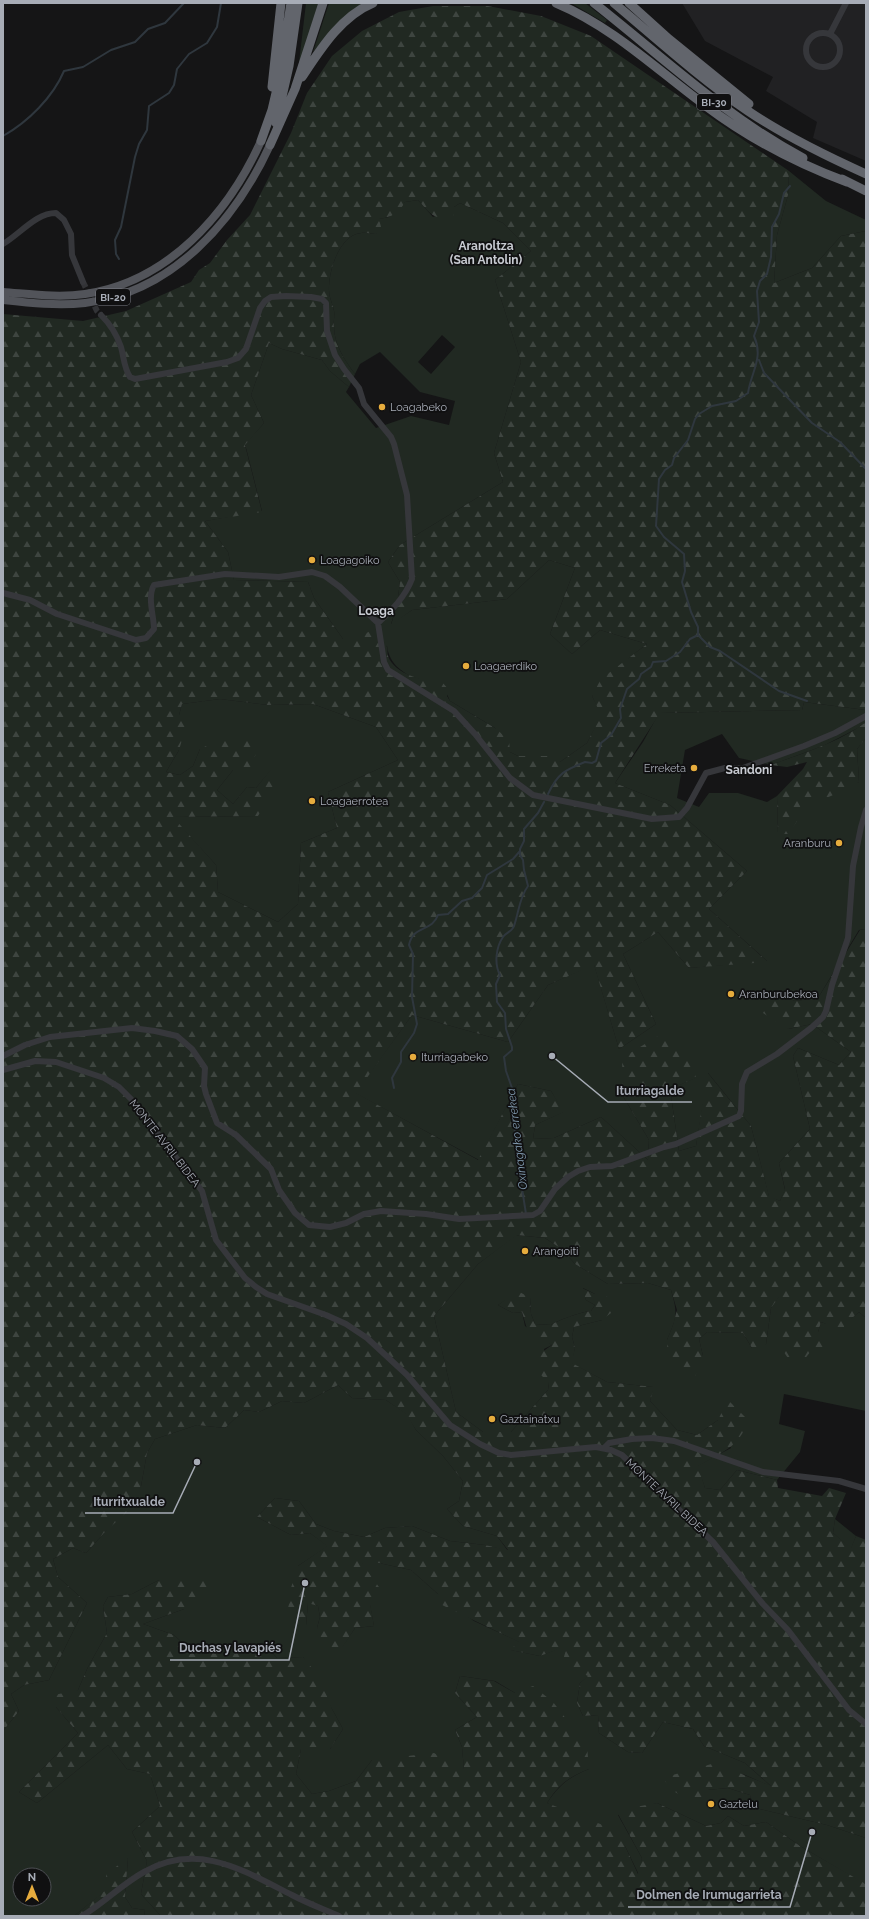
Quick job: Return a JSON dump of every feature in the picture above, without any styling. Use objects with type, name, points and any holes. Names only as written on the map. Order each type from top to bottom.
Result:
[{"type":"highway","points":[[276,3],[277,44]]},
{"type":"highway","points":[[265,143],[281,3]]},
{"type":"highway","name":"BI-20","points":[[265,143],[279,80],[291,3]]},
{"type":"highway","name":"BI-20","points":[[265,143],[289,66],[298,3]]},
{"type":"highway","points":[[295,89],[323,3]]},
{"type":"highway","points":[[265,143],[295,89],[318,53],[354,14],[373,3]]},
{"type":"highway","points":[[556,3],[581,14],[606,30],[636,51],[694,97],[747,134],[798,162],[848,182]]},
{"type":"highway","name":"BI-30","points":[[594,3],[726,110],[779,146],[866,190]]},
{"type":"highway","name":"BI-30","points":[[614,3],[728,96],[765,122],[866,174]]},
{"type":"highway","points":[[629,3],[745,102],[796,139]]},
{"type":"main road","name":"BI-20","points":[[3,292],[50,296],[88,294],[128,283],[163,265],[200,233],[224,205],[242,180],[265,143]]},
{"type":"main road","name":"BI-20","points":[[3,300],[50,304],[95,301],[131,290],[167,272],[206,240],[232,211],[250,184],[265,143]]},
{"type":"street","points":[[830,34],[846,3]]},
{"type":"street","points":[[818,33],[830,34],[838,41],[840,51],[839,57],[836,61],[826,67],[815,65],[810,62],[805,51],[808,40],[818,33]]},
{"type":"street","points":[[3,244],[15,237],[39,217],[48,213],[56,213],[64,220],[71,234],[72,255],[83,282]]},
{"type":"street","points":[[101,315],[111,325],[121,347],[125,370],[130,378],[135,379],[227,362],[238,358],[246,349],[260,308],[265,301],[271,297],[311,297],[322,299],[326,303],[327,331],[335,355],[359,388],[364,404],[391,437],[407,495],[412,579],[408,589],[398,602],[378,623]]},
{"type":"street","points":[[3,593],[30,600],[57,614],[136,640],[146,638],[154,629],[151,596],[154,585],[217,575],[278,577],[312,572],[325,576],[340,587],[378,623],[383,657],[388,670],[454,712],[476,734],[510,778],[533,795],[652,819],[679,817],[687,808],[706,773],[725,768],[743,768],[835,733],[866,716]]},
{"type":"street","points":[[3,1056],[38,1041],[86,1033],[132,1028],[177,1036],[192,1048],[205,1068],[205,1090],[217,1123],[236,1135],[271,1169],[279,1190],[295,1213],[309,1225],[330,1227],[346,1223],[364,1214],[381,1211],[426,1214],[458,1219],[533,1215],[540,1211],[555,1189],[568,1177],[578,1171],[590,1167],[612,1166],[676,1144],[738,1116],[741,1112],[742,1084],[748,1072],[777,1054],[823,1017],[848,938],[853,866],[861,826],[866,810]]},
{"type":"street","name":"MONTE AVRIL BIDEA","points":[[3,1070],[46,1060],[104,1078],[119,1087],[131,1099],[202,1191],[216,1240],[245,1278],[267,1294],[326,1315],[346,1324],[368,1338],[408,1375],[450,1425],[466,1436],[498,1453],[511,1455],[596,1446],[622,1455],[713,1542],[763,1604],[788,1630],[849,1710],[866,1724]]},
{"type":"street","points":[[604,1448],[609,1443],[632,1439],[652,1438],[674,1441],[763,1472],[839,1481],[866,1489]]},
{"type":"street","points":[[82,1916],[144,1872],[166,1862],[200,1859],[240,1869],[339,1916]]},
{"type":"shaded area","points":[[682,3],[866,3],[866,161],[813,138],[817,122],[766,91],[773,77],[705,41]]},
{"type":"green space","points":[[306,3],[320,3],[298,71]]},
{"type":"green space","points":[[329,3],[367,3],[338,24],[313,52]]},
{"type":"green space","points":[[571,3],[585,3],[607,20],[605,23]]},
{"type":"green space","points":[[433,6],[488,6],[541,16],[591,36],[789,171],[788,195],[777,235],[774,283],[812,268],[841,236],[866,231],[866,710],[804,702],[802,710],[660,713],[615,783],[670,805],[747,871],[709,909],[768,962],[689,968],[658,932],[623,954],[656,1024],[619,1049],[594,965],[548,985],[508,1042],[412,1015],[356,1093],[478,1160],[518,1084],[551,1091],[564,1112],[535,1125],[533,1139],[554,1138],[601,1117],[648,1160],[649,1140],[623,1096],[622,1058],[663,1033],[690,1056],[696,1078],[670,1089],[679,1151],[696,1146],[707,1072],[751,1126],[769,1196],[780,1201],[785,1189],[779,1163],[810,1129],[793,1056],[798,1048],[839,1065],[851,1052],[812,1024],[788,1029],[763,1013],[772,992],[795,1001],[818,998],[860,930],[866,929],[866,1318],[859,1312],[845,1324],[841,1336],[835,1335],[831,1326],[821,1322],[818,1332],[830,1340],[826,1349],[811,1351],[803,1361],[790,1361],[779,1345],[779,1297],[771,1308],[766,1344],[759,1352],[752,1348],[743,1333],[707,1332],[699,1339],[703,1356],[695,1376],[683,1376],[668,1363],[667,1340],[677,1310],[671,1290],[648,1283],[608,1284],[575,1264],[563,1250],[545,1238],[517,1235],[478,1264],[434,1316],[456,1412],[483,1432],[511,1432],[548,1390],[549,1383],[541,1375],[546,1366],[538,1355],[552,1345],[543,1340],[530,1339],[522,1312],[513,1313],[498,1305],[518,1291],[530,1298],[531,1314],[535,1324],[551,1325],[570,1316],[591,1311],[595,1305],[586,1300],[582,1288],[595,1294],[602,1291],[609,1299],[611,1313],[602,1320],[574,1327],[572,1337],[575,1348],[572,1363],[607,1382],[654,1387],[650,1401],[677,1430],[697,1435],[718,1420],[728,1400],[748,1420],[740,1437],[735,1443],[722,1453],[698,1466],[705,1488],[720,1490],[737,1470],[777,1480],[778,1488],[822,1496],[829,1488],[846,1493],[835,1519],[833,1533],[851,1548],[856,1536],[866,1540],[866,1838],[827,1825],[752,1807],[750,1795],[728,1788],[707,1790],[698,1806],[675,1792],[662,1778],[715,1763],[771,1786],[745,1763],[704,1746],[693,1729],[663,1722],[642,1753],[628,1752],[599,1733],[598,1715],[583,1716],[577,1703],[580,1683],[588,1676],[562,1664],[567,1646],[540,1656],[510,1650],[519,1642],[440,1604],[438,1594],[411,1570],[379,1563],[362,1563],[381,1590],[370,1603],[374,1626],[355,1628],[342,1648],[325,1648],[317,1628],[320,1617],[318,1606],[308,1603],[306,1625],[296,1626],[288,1610],[290,1591],[298,1566],[327,1546],[310,1533],[291,1535],[257,1517],[275,1498],[299,1501],[316,1524],[334,1531],[364,1537],[385,1528],[412,1526],[450,1541],[485,1545],[508,1550],[497,1536],[463,1526],[447,1509],[459,1501],[463,1481],[443,1456],[416,1430],[406,1414],[386,1400],[352,1398],[338,1385],[304,1403],[282,1401],[259,1412],[244,1410],[225,1428],[197,1425],[155,1439],[147,1453],[141,1486],[130,1509],[104,1533],[86,1553],[73,1548],[53,1559],[58,1577],[87,1603],[49,1680],[24,1685],[11,1694],[19,1711],[3,1731],[3,314],[83,321],[126,311],[191,282],[199,270],[210,263],[227,240],[250,215],[291,133],[307,93],[332,56],[362,31],[399,12]],"holes":[[[418,200],[430,213],[442,218],[454,215],[454,207],[460,203],[503,223],[531,251],[495,280],[521,362],[494,453],[503,482],[400,545],[388,562],[400,582],[397,605],[391,625],[412,610],[507,599],[549,560],[575,568],[550,634],[572,654],[600,630],[647,644],[601,679],[592,696],[601,715],[587,743],[560,762],[551,756],[518,756],[510,752],[509,740],[495,728],[450,701],[447,696],[449,690],[442,682],[419,679],[397,668],[388,656],[385,642],[374,629],[355,639],[343,639],[314,598],[308,582],[234,580],[228,552],[205,521],[262,512],[245,445],[264,423],[251,395],[269,343],[282,349],[322,360],[330,371],[349,387],[355,374],[341,352],[336,340],[334,333],[334,311],[329,291],[330,274],[336,256],[341,247],[353,235],[361,233],[376,234],[381,227],[379,219],[395,214],[405,202]],[[220,699],[268,705],[313,704],[376,727],[398,760],[328,792],[337,828],[301,843],[298,904],[278,922],[218,892],[216,865],[173,817],[258,816],[276,787],[272,768],[256,788],[247,787],[233,804],[217,790],[233,770],[251,770],[256,753],[254,738],[221,739],[200,749],[193,766],[180,775],[166,772],[179,750],[186,726],[179,715],[182,704]]]},
{"type":"green space","points":[[789,171],[826,201],[866,220],[866,231],[841,236],[812,268],[774,283],[777,235],[788,195]]},
{"type":"green space","points":[[418,200],[433,217],[460,203],[503,223],[531,251],[495,280],[521,362],[494,453],[503,482],[400,545],[388,562],[400,582],[397,605],[391,624],[412,610],[507,599],[549,560],[575,568],[550,634],[572,654],[600,630],[647,644],[629,658],[592,696],[602,715],[587,743],[560,762],[518,756],[510,752],[495,728],[450,701],[442,683],[415,678],[399,669],[393,663],[387,646],[355,639],[343,639],[314,598],[308,582],[234,580],[228,552],[205,521],[262,511],[245,444],[264,423],[251,395],[269,343],[282,349],[322,360],[330,371],[349,387],[346,392],[376,428],[411,416],[449,425],[455,401],[420,392],[380,352],[360,364],[355,374],[341,352],[334,333],[334,313],[329,294],[329,283],[330,274],[336,256],[341,247],[353,235],[363,233],[376,234],[379,219],[389,217],[405,202]],"holes":[[[442,335],[455,347],[431,374],[418,362]]]},
{"type":"green space","points":[[220,699],[268,705],[313,704],[376,727],[398,760],[328,792],[337,828],[301,843],[298,904],[278,922],[218,892],[216,865],[172,817],[258,816],[272,769],[256,788],[247,787],[233,804],[217,790],[233,770],[200,749],[193,766],[180,775],[166,772],[179,750],[179,715],[182,704]]},
{"type":"green space","points":[[804,702],[866,710],[866,722],[858,728],[823,746],[771,765],[739,758],[722,734],[685,750],[677,798],[699,807],[709,793],[738,793],[767,802],[777,796],[778,833],[799,801],[859,782],[857,749],[866,738],[866,929],[859,930],[818,998],[795,1001],[772,992],[788,1029],[812,1024],[851,1052],[839,1065],[798,1048],[793,1056],[810,1129],[779,1163],[785,1190],[780,1201],[769,1197],[751,1126],[708,1073],[696,1146],[679,1151],[670,1089],[695,1078],[623,1096],[649,1140],[648,1160],[601,1117],[554,1138],[533,1139],[535,1125],[563,1112],[551,1091],[518,1084],[479,1160],[355,1093],[412,1015],[508,1042],[548,985],[594,964],[619,1049],[656,1024],[623,954],[658,932],[689,968],[767,961],[709,909],[747,871],[670,805],[615,783],[643,742],[659,713],[802,710]]},
{"type":"green space","points":[[866,722],[866,738],[857,749],[859,782],[838,793],[822,799],[815,801],[799,801],[802,814],[788,834],[778,834],[777,796],[803,769],[807,762],[787,767],[771,765],[832,742]]},
{"type":"green space","points":[[516,1235],[545,1238],[563,1250],[575,1264],[608,1284],[648,1283],[671,1290],[675,1305],[675,1320],[667,1340],[703,1356],[699,1339],[707,1332],[743,1333],[752,1348],[766,1344],[771,1308],[779,1296],[779,1345],[818,1332],[821,1322],[832,1325],[846,1322],[859,1312],[866,1318],[866,1411],[784,1394],[779,1424],[805,1431],[800,1452],[777,1480],[737,1470],[720,1490],[705,1488],[697,1466],[731,1448],[718,1420],[697,1435],[677,1430],[650,1401],[653,1387],[607,1382],[571,1363],[575,1348],[572,1337],[574,1327],[602,1320],[595,1294],[583,1288],[586,1300],[595,1305],[591,1311],[570,1316],[551,1325],[535,1324],[531,1314],[530,1298],[506,1300],[498,1305],[513,1313],[522,1312],[525,1326],[552,1345],[544,1349],[549,1383],[548,1390],[511,1432],[483,1432],[456,1412],[434,1316],[478,1264]]},
{"type":"green space","points":[[338,1385],[352,1398],[386,1400],[407,1414],[416,1430],[443,1456],[463,1481],[459,1501],[447,1509],[463,1526],[497,1536],[508,1551],[485,1545],[450,1541],[412,1526],[385,1528],[364,1537],[334,1531],[316,1524],[299,1501],[275,1498],[257,1517],[291,1535],[310,1533],[328,1546],[298,1566],[306,1625],[308,1602],[318,1606],[320,1617],[317,1628],[342,1647],[355,1628],[374,1626],[362,1563],[379,1563],[411,1570],[438,1594],[474,1621],[520,1642],[511,1650],[540,1656],[567,1645],[589,1676],[580,1683],[577,1703],[583,1716],[598,1715],[599,1733],[628,1752],[642,1753],[663,1722],[693,1729],[704,1746],[745,1763],[772,1787],[743,1774],[707,1790],[728,1788],[750,1795],[752,1807],[827,1825],[866,1838],[866,1885],[800,1846],[766,1822],[744,1826],[728,1816],[721,1823],[706,1826],[657,1803],[618,1815],[642,1858],[639,1875],[625,1846],[547,1803],[565,1782],[589,1769],[515,1693],[495,1681],[460,1676],[455,1693],[477,1717],[455,1730],[462,1747],[464,1769],[372,1760],[356,1781],[329,1791],[312,1794],[296,1774],[301,1749],[330,1749],[343,1729],[303,1657],[277,1658],[263,1643],[240,1646],[229,1654],[191,1651],[174,1635],[143,1624],[184,1609],[159,1580],[132,1594],[108,1597],[103,1606],[107,1633],[88,1667],[78,1690],[56,1707],[78,1733],[19,1792],[37,1803],[108,1745],[127,1769],[150,1774],[160,1806],[132,1832],[147,1861],[141,1894],[161,1916],[144,1916],[145,1910],[132,1908],[125,1897],[128,1858],[108,1889],[74,1916],[3,1916],[3,1731],[19,1711],[11,1694],[24,1685],[49,1680],[87,1603],[58,1577],[53,1559],[73,1548],[86,1553],[104,1533],[141,1486],[147,1453],[155,1439],[197,1425],[225,1428],[244,1410],[259,1412],[282,1401],[304,1403]]},
{"type":"green space","points":[[835,1519],[856,1536],[851,1549],[833,1533]]},
{"type":"green space","points":[[206,1577],[223,1583],[184,1609],[143,1624],[174,1635],[191,1651],[229,1654],[240,1646],[263,1643],[277,1658],[303,1657],[320,1678],[332,1709],[343,1729],[330,1749],[301,1749],[296,1774],[312,1794],[329,1791],[356,1781],[372,1760],[434,1753],[464,1769],[462,1747],[455,1730],[477,1717],[455,1693],[460,1676],[494,1681],[515,1693],[533,1686],[553,1702],[587,1746],[589,1769],[576,1775],[560,1786],[547,1803],[613,1829],[625,1846],[638,1874],[642,1858],[618,1814],[630,1808],[657,1803],[706,1826],[721,1823],[728,1816],[744,1826],[766,1822],[800,1846],[864,1883],[866,1885],[866,1916],[161,1916],[141,1894],[147,1861],[132,1832],[160,1806],[150,1774],[127,1769],[108,1745],[37,1803],[19,1792],[78,1733],[56,1707],[54,1695],[78,1690],[88,1667],[107,1633],[103,1606],[108,1597],[132,1594],[159,1580]]},
{"type":"green space","points":[[128,1858],[125,1897],[132,1908],[145,1910],[144,1916],[74,1916],[107,1889],[106,1874]]},
{"type":"waterway","points":[[3,136],[22,124],[39,108],[53,90],[64,71],[83,67],[111,50],[135,42],[148,29],[165,23],[184,3]]},
{"type":"waterway","points":[[119,259],[116,254],[115,240],[121,227],[135,157],[139,144],[147,130],[149,106],[169,93],[174,85],[177,69],[189,54],[207,43],[217,27],[221,3]]},
{"type":"waterway","name":"Oxinagako errekea","points":[[548,794],[555,781],[567,770],[585,762],[592,763],[596,761],[601,743],[611,735],[621,718],[620,709],[627,689],[639,679],[641,674],[651,667],[653,662],[666,661],[680,652],[690,639],[698,635],[698,627],[691,612],[682,582],[685,571],[684,554],[664,537],[656,526],[659,479],[665,470],[672,465],[674,458],[688,440],[695,419],[699,414],[712,406],[736,401],[748,393],[756,365],[758,351],[754,336],[759,322],[757,291],[760,281],[767,274],[771,257],[772,227],[779,214],[784,193],[790,186]]},
{"type":"waterway","points":[[759,360],[764,373],[812,423],[840,442],[866,469]]},
{"type":"waterway","points":[[698,635],[710,647],[720,651],[779,691],[807,701]]},
{"type":"waterway","name":"Oxinagako errekea","points":[[526,1214],[516,1150],[512,1088],[506,1071],[504,1057],[512,1050],[512,1047],[506,1029],[505,1013],[497,1002],[496,984],[500,975],[496,961],[497,951],[501,941],[504,935],[512,930],[514,926],[521,900],[528,886],[523,860],[520,855],[520,849],[524,841],[524,829],[538,813],[544,802]]},
{"type":"waterway","points":[[394,1088],[392,1078],[401,1062],[401,1052],[414,1033],[417,1024],[412,997],[413,954],[409,945],[411,939],[418,931],[432,924],[438,915],[448,914],[462,901],[472,898],[482,888],[487,875],[513,859],[520,851]]},
{"type":"tunnel","points":[[83,282],[97,311],[101,315]]},
{"type":"place","name":"Loagabeko","points":[[382,407]]},
{"type":"place","name":"Loagagoiko","points":[[312,560]]},
{"type":"place","name":"Loagaerdiko","points":[[466,666]]},
{"type":"place","name":"Erreketa","points":[[694,768]]},
{"type":"place","name":"Loagaerrotea","points":[[312,801]]},
{"type":"place","name":"Aranburu","points":[[839,843]]},
{"type":"place","name":"Aranburubekoa","points":[[731,994]]},
{"type":"place","name":"Iturriagalde","points":[[552,1056]]},
{"type":"place","name":"Iturriagabeko","points":[[413,1057]]},
{"type":"place","name":"Arangoiti","points":[[525,1251]]},
{"type":"place","name":"Gaztainatxu","points":[[492,1419]]},
{"type":"place","name":"Iturritxualde","points":[[197,1462]]},
{"type":"place","name":"Duchas y lavapiés","points":[[305,1583]]},
{"type":"place","name":"Gaztelu","points":[[711,1804]]},
{"type":"place","name":"Dolmen de Irumugarrieta","points":[[812,1832]]},
{"type":"district","name":"Aranoltza (San Antolin)","points":[[486,253]]},
{"type":"district","name":"Loaga","points":[[376,611]]},
{"type":"district","name":"Sandoni","points":[[749,770]]}]
